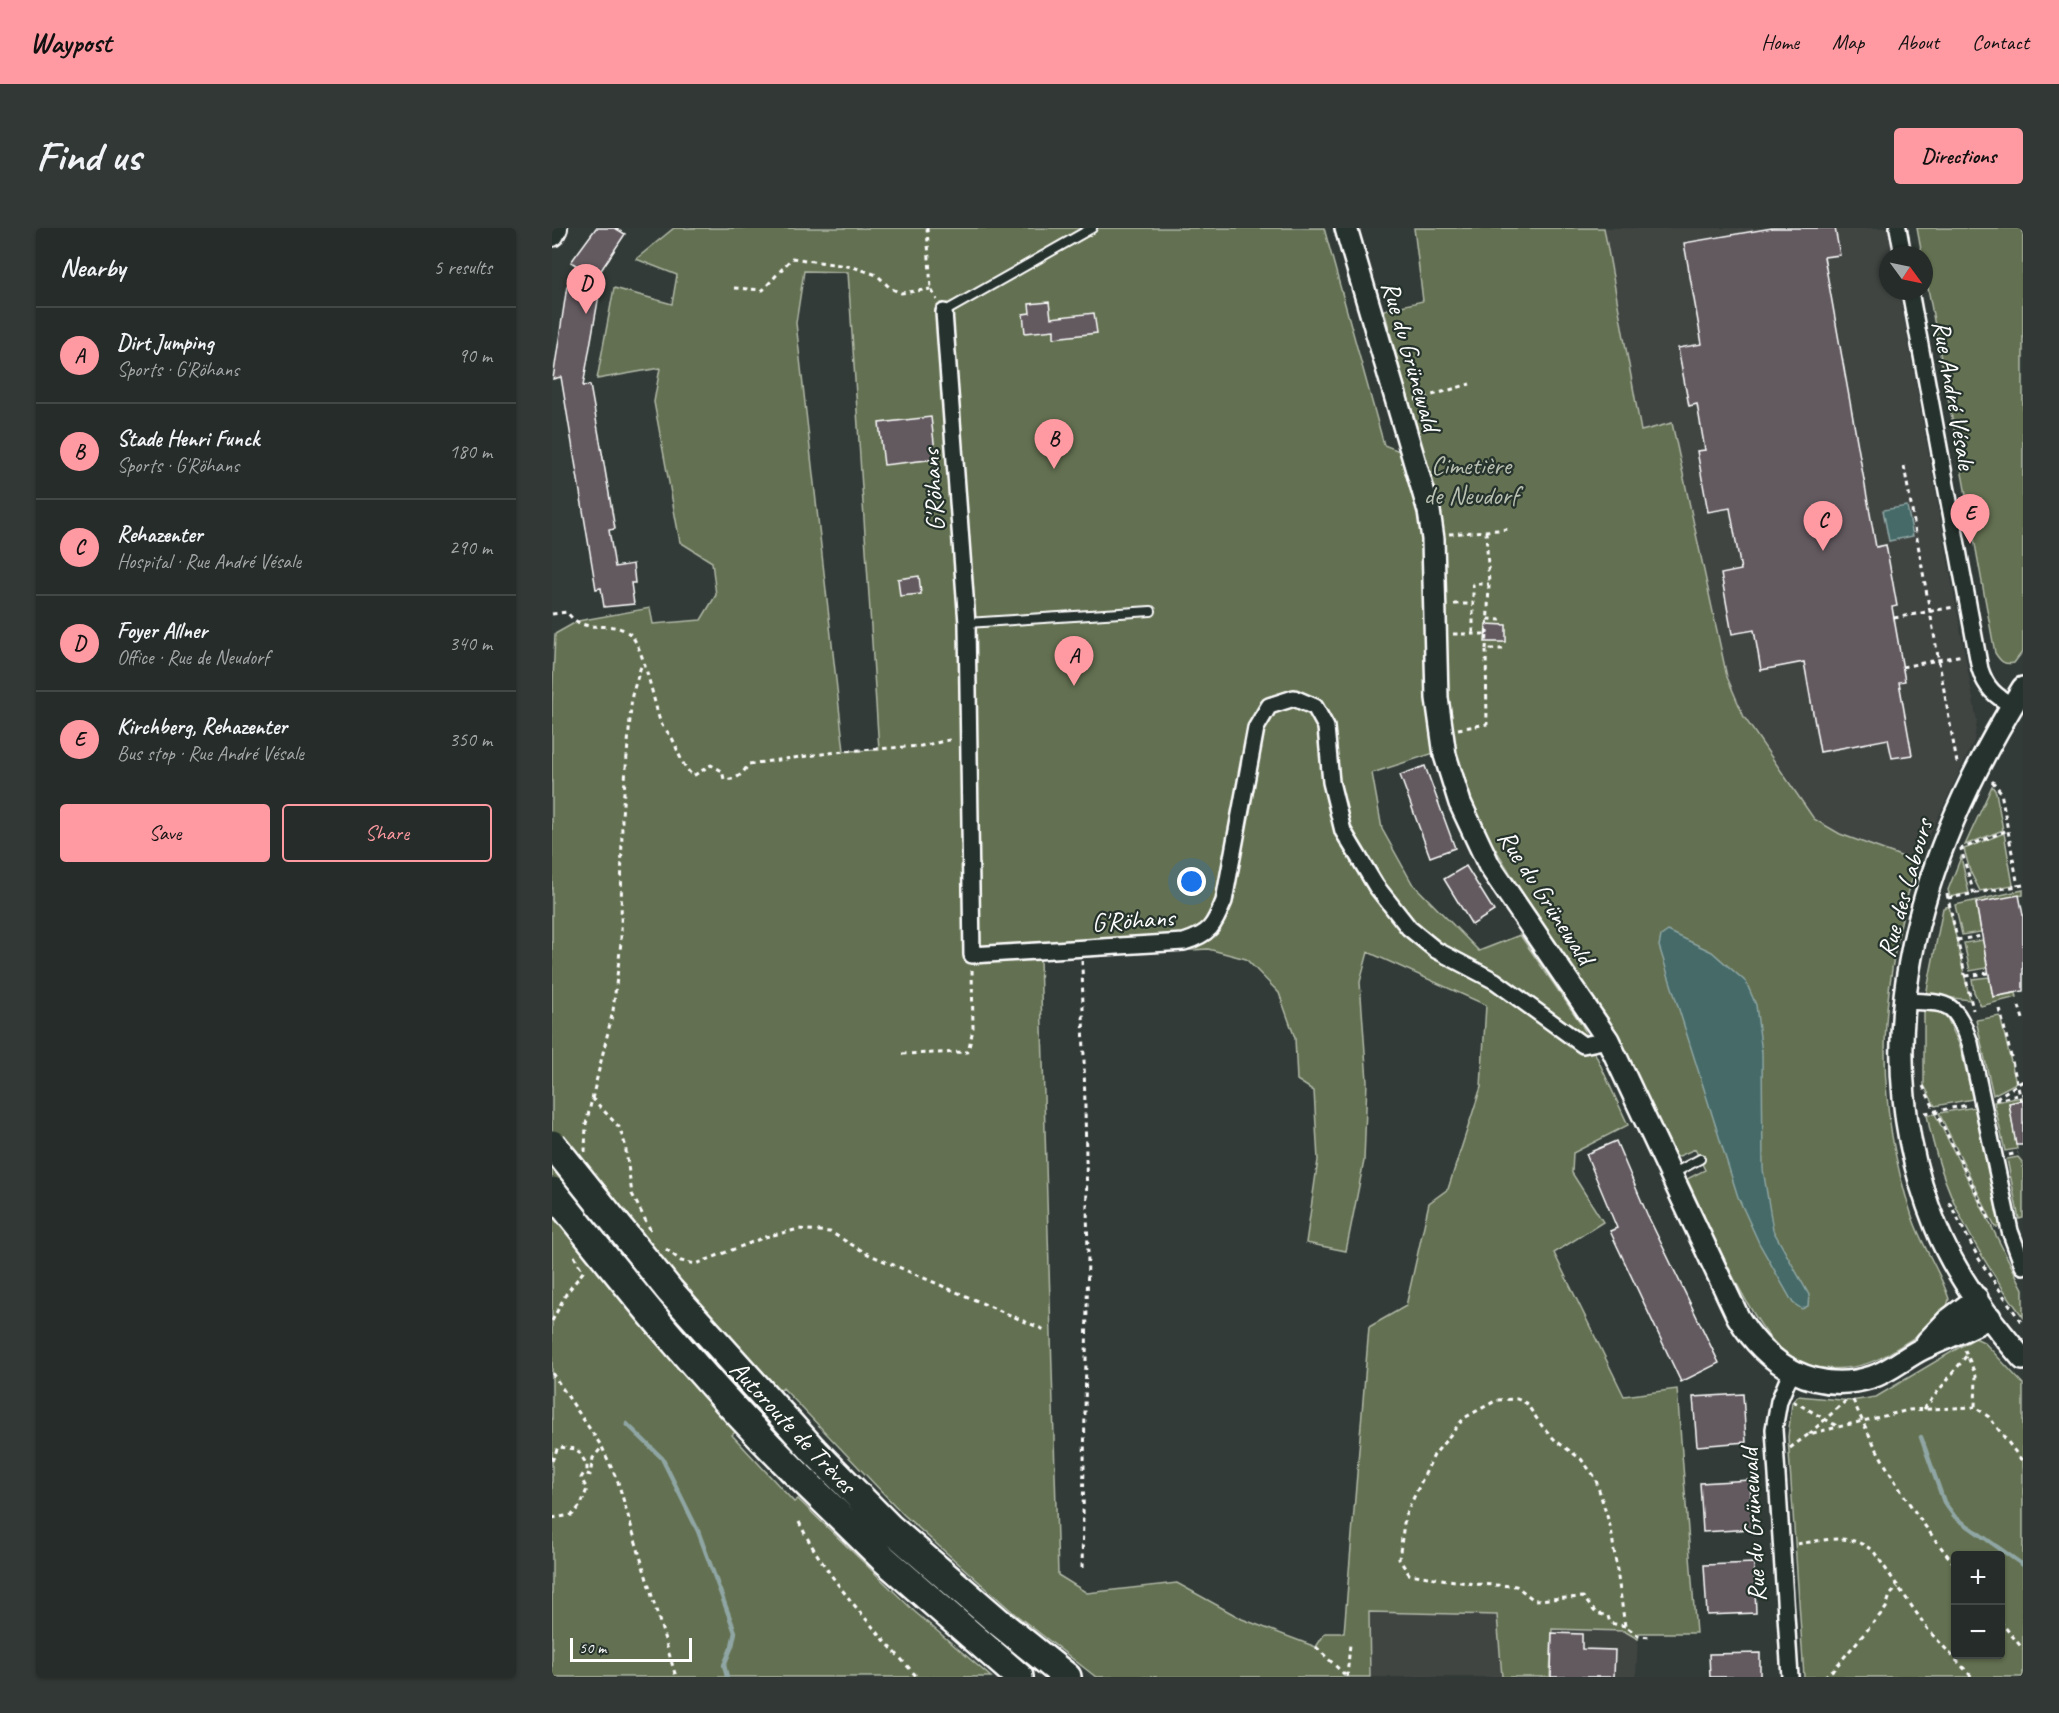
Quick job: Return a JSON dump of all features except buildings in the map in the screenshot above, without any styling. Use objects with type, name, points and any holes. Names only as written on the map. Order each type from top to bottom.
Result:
[{"type":"highway","name":"Autoroute de Trèves","points":[[552,1144],[677,1299],[813,1450],[889,1527],[1067,1677]]},
{"type":"highway","name":"Autoroute de Trèves","points":[[552,1191],[644,1308],[702,1375],[793,1470],[884,1559],[1019,1677]]},
{"type":"main road","points":[[552,234],[555,228]]},
{"type":"main road","name":"Rue du Grünewald","points":[[1346,228],[1429,511],[1433,539],[1437,698],[1445,755],[1460,803],[1489,865],[1608,1040],[1738,1317],[1760,1348],[1791,1372],[1831,1383],[1852,1382],[1892,1369],[1921,1350],[1990,1317]]},
{"type":"main road","name":"Rue des Labours","points":[[2018,697],[1975,772],[1951,825],[1922,907],[1909,959],[1904,1001],[1901,1071],[1916,1169],[1936,1228],[1950,1256],[1977,1298],[2023,1359]]},
{"type":"main road","name":"Rue du Grünewald","points":[[1921,1350],[1948,1320],[1977,1298]]},
{"type":"street","points":[[1898,228],[1901,246]]},
{"type":"street","name":"Rue André Vésale","points":[[1912,300],[1976,652],[1986,686],[1997,697],[2018,697]]},
{"type":"street","name":"G'Röhans","points":[[944,312],[967,623],[972,955],[1184,942],[1204,936],[1216,922],[1224,902],[1256,728],[1269,706],[1294,698],[1315,707],[1326,727],[1331,783],[1343,831],[1376,886],[1410,928],[1436,950],[1495,981],[1583,1045],[1608,1040]]},
{"type":"street","points":[[1904,1001],[1942,1004],[1954,1009],[1961,1019],[1988,1097],[2023,1266]]},
{"type":"street","name":"Rue du Grünewald","points":[[1790,1677],[1774,1429],[1779,1401],[1791,1372]]},
{"type":"lane","points":[[944,312],[1092,228]]},
{"type":"lane","points":[[967,623],[1151,610]]},
{"type":"lane","points":[[1672,1174],[1700,1159]]},
{"type":"path","points":[[927,228],[931,289],[944,312]]},
{"type":"path","points":[[734,288],[763,290],[792,258],[853,267],[877,275],[890,288],[901,293],[931,289]]},
{"type":"path","points":[[1409,402],[1470,384]]},
{"type":"path","points":[[1904,466],[1958,763],[1991,779],[2001,792],[2018,886]]},
{"type":"path","points":[[1471,532],[1510,529]]},
{"type":"path","points":[[1442,732],[1487,724],[1486,649],[1489,584],[1486,531]]},
{"type":"path","points":[[1473,634],[1473,584],[1489,584]]},
{"type":"path","points":[[1454,604],[1473,604]]},
{"type":"path","points":[[1894,618],[1968,604]]},
{"type":"path","points":[[552,614],[567,612],[573,620],[584,626],[616,627],[629,634],[639,646],[642,662],[658,708],[660,722],[672,739],[678,757],[693,776],[711,765],[722,771],[724,779],[730,780],[739,778],[749,764],[844,752],[921,746],[967,737]]},
{"type":"path","points":[[1488,619],[1501,620]]},
{"type":"path","points":[[1435,633],[1487,634]]},
{"type":"path","points":[[1486,649],[1504,649]]},
{"type":"path","points":[[1902,667],[1976,652]]},
{"type":"path","points":[[585,1157],[586,1124],[613,1011],[616,988],[621,942],[622,816],[632,695],[642,662]]},
{"type":"path","points":[[1974,894],[1962,849],[2008,830]]},
{"type":"path","points":[[1948,898],[2023,885]]},
{"type":"path","points":[[1946,886],[1974,1015]]},
{"type":"path","points":[[1958,940],[1982,936]]},
{"type":"path","points":[[1082,948],[1088,1255],[1082,1568]]},
{"type":"path","points":[[902,1054],[968,1052],[973,1029],[972,955]]},
{"type":"path","points":[[1966,976],[1988,973]]},
{"type":"path","points":[[2019,1006],[2023,1019]]},
{"type":"path","points":[[2000,1009],[2021,1100]]},
{"type":"path","points":[[1924,1113],[1988,1097],[2023,1081]]},
{"type":"path","points":[[1921,1082],[1995,1229],[2016,1234]]},
{"type":"path","points":[[1988,1097],[2021,1095]]},
{"type":"path","points":[[592,1098],[619,1126],[625,1144],[632,1194],[656,1238]]},
{"type":"path","points":[[664,1247],[681,1261],[696,1264],[765,1237],[799,1229],[830,1232],[868,1254],[1047,1331]]},
{"type":"path","points":[[1979,1258],[2023,1325]]},
{"type":"path","points":[[552,1321],[566,1294],[583,1272]]},
{"type":"path","points":[[1961,1341],[1976,1376],[1975,1407]]},
{"type":"path","points":[[1924,1409],[1967,1355]]},
{"type":"path","points":[[552,1373],[602,1447],[618,1482],[676,1677]]},
{"type":"path","points":[[1776,1458],[1809,1434],[1851,1396],[1862,1421],[1915,1515],[1951,1560]]},
{"type":"path","points":[[1625,1626],[1611,1529],[1595,1478],[1581,1459],[1556,1441],[1526,1403],[1517,1398],[1497,1400],[1464,1418],[1434,1455],[1405,1516],[1400,1559],[1409,1574],[1474,1584],[1516,1586],[1534,1600],[1583,1598],[1596,1613],[1608,1616],[1610,1623],[1625,1626],[1639,1636],[1652,1636]]},
{"type":"path","points":[[1789,1398],[1838,1427]]},
{"type":"path","points":[[1809,1434],[1909,1410],[1975,1407],[1989,1417],[2023,1462]]},
{"type":"path","points":[[552,1461],[558,1447],[577,1449],[583,1454],[587,1474]]},
{"type":"path","points":[[552,1518],[572,1515],[581,1505],[587,1489],[581,1478],[584,1473],[590,1475],[595,1452],[602,1447]]},
{"type":"path","points":[[799,1522],[810,1546],[863,1615],[917,1677]]},
{"type":"path","points":[[1781,1547],[1829,1539],[1857,1540],[1874,1552],[1929,1631],[1972,1677]]},
{"type":"path","points":[[1824,1677],[1834,1669],[1886,1608],[1890,1595],[1898,1587]]},
{"type":"path","points":[[2005,1626],[2023,1649]]},
{"type":"path","points":[[1347,1677],[1350,1644]]},
{"type":"path","points":[[1316,1647],[1347,1677]]},
{"type":"shaded area","points":[[1604,228],[1888,228],[1891,246],[1879,246],[1879,300],[1901,300],[1977,721],[1974,741],[1917,862],[1840,834],[1814,819],[1744,717],[1727,677],[1672,424],[1641,431]]},
{"type":"shaded area","points":[[1369,1612],[1497,1615],[1502,1677],[1370,1677]]},
{"type":"shaded area","points":[[1551,1629],[1624,1631],[1638,1639],[1636,1677],[1550,1677]]},
{"type":"green space","points":[[674,228],[1324,228],[1384,445],[1402,452],[1422,516],[1425,538],[1426,701],[1434,753],[1372,773],[1382,829],[1412,883],[1479,951],[1520,935],[1582,1025],[1628,1125],[1573,1153],[1572,1173],[1603,1222],[1554,1253],[1624,1396],[1677,1389],[1696,1633],[1639,1633],[1638,1639],[1624,1631],[1552,1629],[1550,1677],[1502,1677],[1497,1615],[1369,1612],[1370,1677],[1096,1677],[1015,1614],[904,1515],[783,1388],[732,1435],[794,1502],[798,1499],[915,1612],[991,1677],[552,1677],[552,705],[555,634],[578,621],[650,608],[653,624],[701,620],[716,595],[712,562],[680,542],[654,402],[660,368],[597,379],[614,288],[672,304],[677,275],[636,259]],"holes":[[[804,271],[848,272],[879,750],[844,751],[796,323]],[[1208,949],[1246,959],[1279,993],[1295,1038],[1297,1080],[1314,1091],[1318,1160],[1306,1243],[1346,1251],[1364,1161],[1367,1081],[1360,982],[1368,952],[1486,1005],[1481,1087],[1448,1189],[1429,1203],[1406,1306],[1369,1327],[1344,1633],[1325,1633],[1316,1647],[1242,1619],[1177,1583],[1087,1593],[1058,1575],[1040,959]]]},
{"type":"green space","name":"Cimetière de Neudorf","points":[[1414,228],[1604,228],[1641,431],[1672,423],[1727,677],[1744,717],[1814,819],[1840,834],[1917,862],[1904,907],[1888,995],[1885,1039],[1886,1082],[1890,1126],[1912,1216],[1949,1299],[1942,1315],[1927,1329],[1868,1363],[1838,1368],[1809,1365],[1783,1351],[1770,1338],[1757,1319],[1730,1271],[1687,1179],[1705,1170],[1695,1149],[1677,1157],[1608,1018],[1539,920],[1485,832],[1454,755],[1446,698],[1436,502],[1384,310],[1423,301]]},
{"type":"green space","points":[[1917,228],[2023,228],[2023,651],[2014,663],[2003,662],[1995,653],[1930,300],[1933,300],[1933,246],[1920,246]]},
{"type":"green space","points":[[1992,786],[1996,792],[2003,830],[1965,845]]},
{"type":"green space","points":[[2004,833],[2013,885],[1980,891],[1970,871],[1964,849]]},
{"type":"green space","points":[[1961,857],[1969,893],[1950,897],[1948,890]]},
{"type":"green space","points":[[2023,890],[2023,895],[1976,903],[1981,932],[1962,935],[1955,905]]},
{"type":"green space","points":[[1949,906],[1970,1000],[1926,995],[1943,908]]},
{"type":"green space","points":[[1983,940],[1987,968],[1970,971],[1964,943]]},
{"type":"green space","points":[[1989,977],[1993,997],[2016,993],[2017,997],[1981,1006],[1974,992],[1972,979]]},
{"type":"green space","points":[[1924,1009],[1944,1011],[1960,1046],[1973,1099],[1935,1106],[1924,1085]]},
{"type":"green space","points":[[2000,1016],[2016,1083],[1993,1095],[1976,1020]]},
{"type":"green space","points":[[2023,1097],[2023,1100],[2009,1103],[2017,1149],[2005,1151],[1994,1102]]},
{"type":"green space","points":[[1975,1107],[2000,1227],[1995,1227],[1939,1113]]},
{"type":"green space","points":[[1935,1114],[2023,1289],[2023,1317],[1976,1246],[1951,1196],[1933,1143],[1927,1115]]},
{"type":"green space","points":[[2018,1157],[2023,1163],[2023,1218],[2019,1219],[2007,1159]]},
{"type":"green space","points":[[1975,1338],[1984,1342],[2023,1384],[2023,1677],[1804,1677],[1788,1437],[1792,1402],[1798,1396],[1851,1401],[1876,1397]]},
{"type":"water","points":[[1907,506],[1913,536],[1889,541],[1883,510]]},
{"type":"water","points":[[1668,931],[1712,952],[1746,982],[1756,1005],[1762,1053],[1763,1169],[1773,1230],[1809,1295],[1808,1306],[1802,1309],[1793,1303],[1759,1243],[1738,1197],[1659,946],[1661,936]]},
{"type":"waterway","points":[[627,1424],[662,1458],[698,1531],[735,1632],[724,1665],[727,1677]]},
{"type":"waterway","points":[[1921,1437],[1944,1502],[1955,1517],[2023,1565]]},
{"type":"place","name":"Foyer Allner","points":[[586,314]]},
{"type":"place","name":"Stade Henri Funck","points":[[1054,469]]},
{"type":"place","name":"Kirchberg, Rehazenter","points":[[1970,544]]},
{"type":"place","name":"Rehazenter","points":[[1823,551]]},
{"type":"place","name":"Dirt Jumping","points":[[1074,686]]}]
